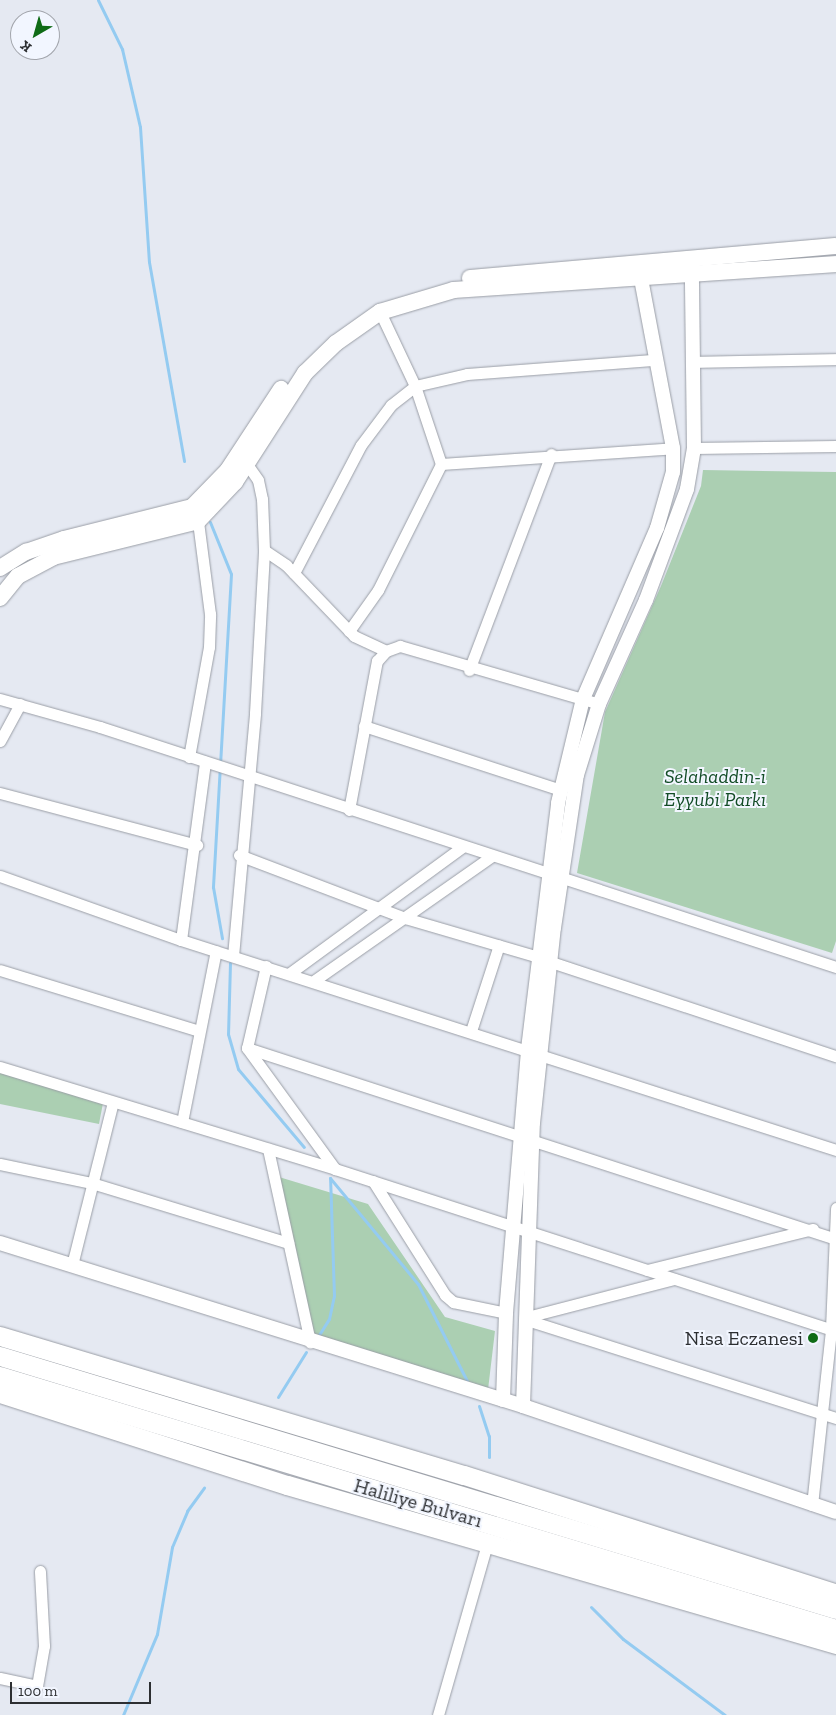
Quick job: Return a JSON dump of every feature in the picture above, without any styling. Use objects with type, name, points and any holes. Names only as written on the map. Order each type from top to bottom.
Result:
[{"type":"highway","points":[[0,1337],[190,1411]]},
{"type":"highway","points":[[0,1337],[464,1475],[682,1547],[836,1594]]},
{"type":"highway","name":"Haliliye Bulvarı","points":[[0,1356],[492,1502],[836,1609]]},
{"type":"highway","name":"Haliliye Bulvarı","points":[[0,1376],[836,1629]]},
{"type":"highway","points":[[0,1393],[487,1544],[836,1644]]},
{"type":"highway","points":[[35,1403],[180,1430]]},
{"type":"highway","points":[[492,1502],[682,1547]]},
{"type":"highway","points":[[488,1524],[679,1598]]},
{"type":"main road","points":[[0,568],[26,552],[64,539],[192,507],[228,470],[298,366],[339,327],[389,296],[468,278],[836,246]]},
{"type":"main road","points":[[0,598],[18,576],[45,560],[198,521],[225,495],[248,464],[304,373],[336,343],[380,312],[454,290],[641,279],[836,264]]},
{"type":"street","points":[[544,959],[563,878],[577,775],[599,704],[646,600],[687,489],[694,448],[692,275]]},
{"type":"street","points":[[503,1400],[506,1313],[513,1227],[526,1137],[544,959],[547,874],[561,790],[583,700],[657,528],[673,472],[672,448],[641,279]]},
{"type":"street","points":[[349,631],[383,582],[441,464],[415,386],[380,312]]},
{"type":"street","points":[[694,362],[836,359]]},
{"type":"street","points":[[294,573],[361,445],[391,405],[415,386],[467,374],[655,360]]},
{"type":"street","points":[[694,448],[836,446]]},
{"type":"street","points":[[441,464],[551,454],[672,448]]},
{"type":"street","points":[[469,670],[551,454]]},
{"type":"street","points":[[232,956],[238,855],[249,778],[264,550],[262,499],[258,480],[248,464]]},
{"type":"street","points":[[189,757],[209,647],[210,614],[198,521]]},
{"type":"street","points":[[264,550],[294,573],[349,631],[386,651]]},
{"type":"street","points":[[349,810],[377,661],[386,651],[400,646],[469,670],[599,704]]},
{"type":"street","points":[[0,699],[189,757],[836,967]]},
{"type":"street","points":[[0,741],[20,704]]},
{"type":"street","points":[[364,726],[561,790]]},
{"type":"street","points":[[181,940],[208,764]]},
{"type":"street","points":[[0,793],[197,845]]},
{"type":"street","points":[[290,973],[462,847]]},
{"type":"street","points":[[238,855],[405,918],[544,959],[836,1056]]},
{"type":"street","points":[[315,980],[492,856]]},
{"type":"street","points":[[0,876],[181,940],[315,980],[836,1150]]},
{"type":"street","points":[[471,1031],[499,946]]},
{"type":"street","points":[[182,1122],[216,951]]},
{"type":"street","points":[[266,966],[247,1048],[336,1169]]},
{"type":"street","points":[[0,970],[199,1031]]},
{"type":"street","points":[[247,1048],[815,1229],[834,1238]]},
{"type":"street","points":[[0,1067],[336,1169],[833,1330]]},
{"type":"street","points":[[72,1265],[113,1102]]},
{"type":"street","points":[[523,1406],[528,1230],[526,1137]]},
{"type":"street","points":[[268,1149],[310,1342]]},
{"type":"street","points":[[0,1164],[92,1183],[288,1243]]},
{"type":"street","points":[[373,1181],[445,1295],[453,1302],[506,1313]]},
{"type":"street","points":[[812,1505],[833,1330],[836,1208]]},
{"type":"street","points":[[647,1270],[815,1229]]},
{"type":"street","points":[[0,1243],[310,1342],[523,1406],[836,1512]]},
{"type":"street","points":[[527,1318],[674,1279]]},
{"type":"street","points":[[527,1318],[836,1418]]},
{"type":"street","points":[[438,1715],[487,1544]]},
{"type":"street","points":[[0,1678],[37,1686],[44,1646],[40,1571]]},
{"type":"green space","name":"Selahaddin-i Eyyubi Parkı","points":[[703,470],[836,472],[836,941],[832,953],[577,873],[605,712],[661,586],[701,486]]},
{"type":"green space","points":[[0,1071],[103,1103],[99,1124],[0,1104]]},
{"type":"green space","points":[[279,1177],[368,1204],[445,1317],[495,1331],[487,1398],[315,1340]]},
{"type":"waterway","points":[[98,0],[122,49],[140,127],[149,262],[184,461]]},
{"type":"waterway","points":[[210,522],[231,574],[213,887],[222,938]]},
{"type":"waterway","points":[[230,963],[228,1034],[238,1069],[304,1147]]},
{"type":"waterway","points":[[317,1338],[329,1319],[334,1296],[330,1178],[418,1284],[467,1381]]},
{"type":"waterway","points":[[278,1397],[306,1352]]},
{"type":"waterway","points":[[479,1406],[489,1436],[489,1457]]},
{"type":"waterway","points":[[123,1715],[157,1634],[172,1547],[187,1511],[204,1488]]},
{"type":"waterway","points":[[591,1607],[623,1639],[725,1715]]},
{"type":"place","name":"Nisa Eczanesi","points":[[813,1338]]}]
